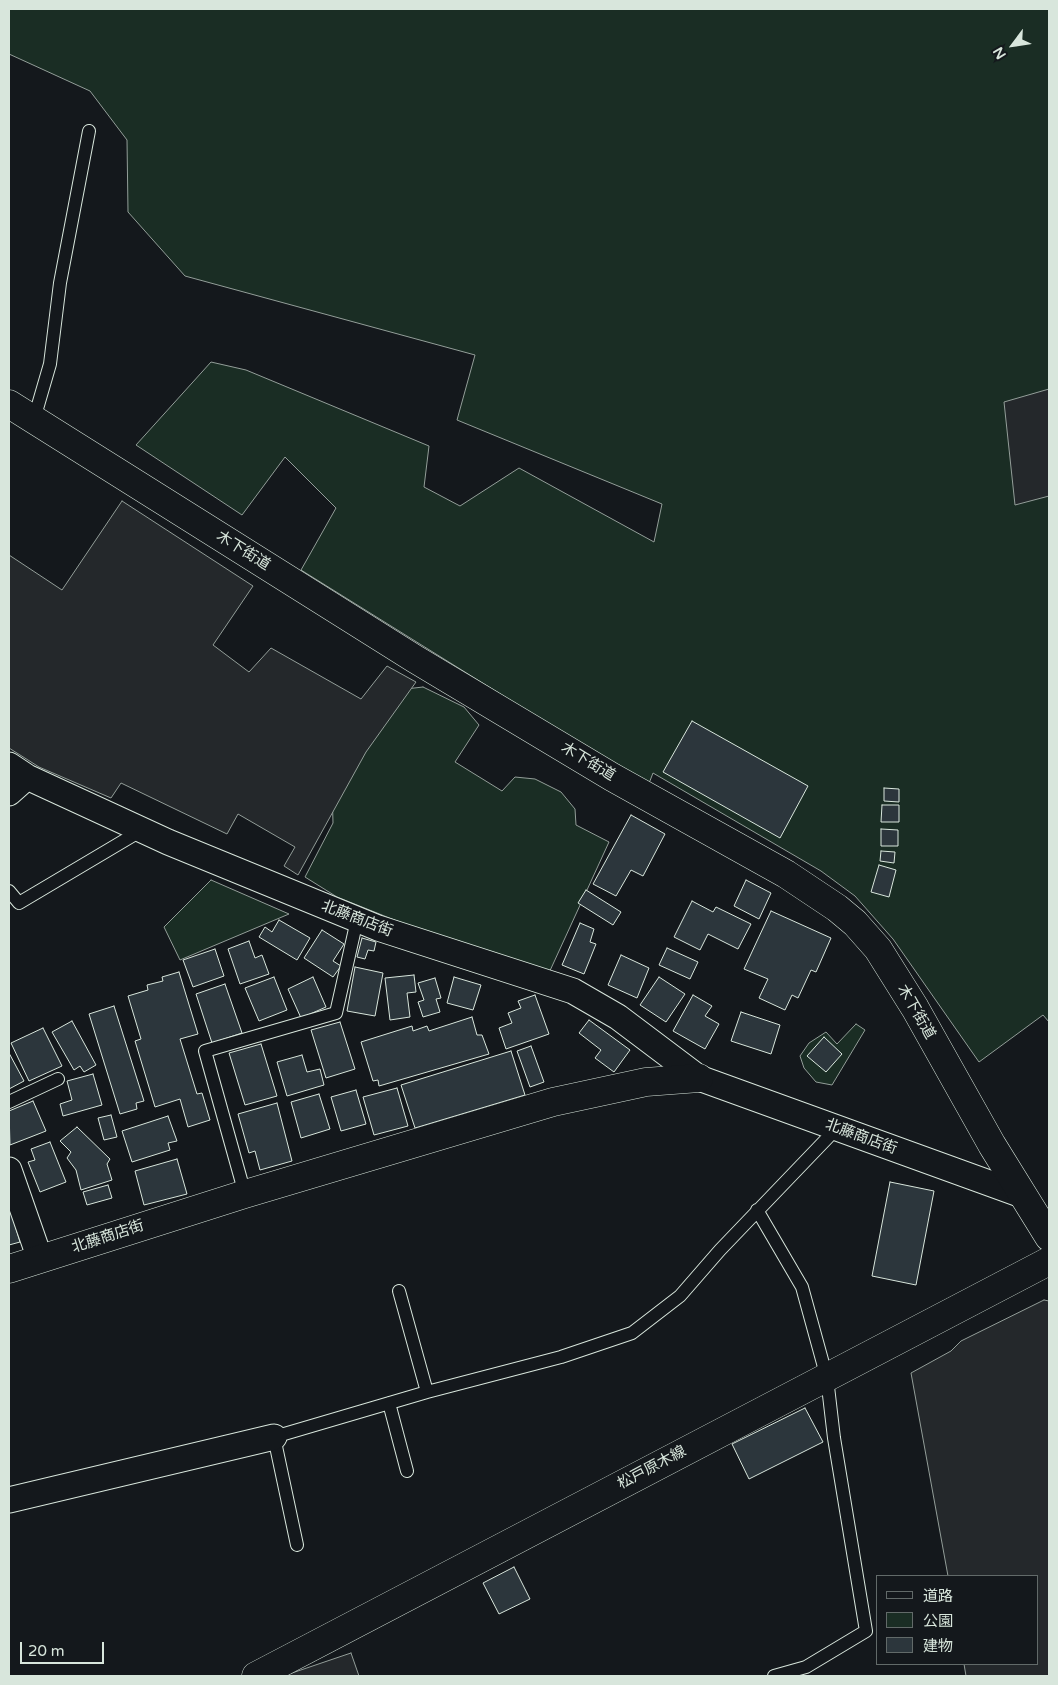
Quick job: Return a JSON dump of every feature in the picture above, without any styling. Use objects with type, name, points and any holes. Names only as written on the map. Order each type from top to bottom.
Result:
[{"type":"main road","name":"木下街道","points":[[9,404],[415,659],[612,777],[786,874],[837,908],[855,923],[878,949],[1022,1195],[1049,1237]]},
{"type":"main road","name":"北藤商店街","points":[[9,1269],[245,1194],[553,1102],[646,1082],[699,1078]]},
{"type":"main road","name":"松戸原木線","points":[[256,1676],[1049,1261]]},
{"type":"street","name":"北藤商店街","points":[[18,771],[142,830],[358,920],[573,991],[618,1017],[699,1078],[1022,1195]]},
{"type":"street","points":[[9,793],[18,771]]},
{"type":"street","points":[[9,1170],[40,1259]]},
{"type":"street","points":[[9,1500],[274,1437]]},
{"type":"lane","points":[[34,419],[50,364],[60,282],[89,131]]},
{"type":"lane","points":[[9,891],[19,903],[142,830]]},
{"type":"lane","points":[[245,1194],[205,1052],[336,1013],[358,920]]},
{"type":"lane","points":[[9,1102],[58,1080]]},
{"type":"lane","points":[[297,1545],[274,1437],[426,1392],[561,1358],[632,1333],[680,1296],[757,1210],[837,1128]]},
{"type":"lane","points":[[757,1210],[802,1287],[827,1378],[834,1438],[866,1632],[807,1672],[774,1676]]},
{"type":"lane","points":[[399,1291],[426,1392]]},
{"type":"lane","points":[[389,1403],[407,1471]]},
{"type":"green space","points":[[9,9],[1049,9],[1049,1022],[1043,1015],[979,1062],[893,939],[855,896],[821,871],[653,773],[648,786],[301,570],[336,508],[285,457],[242,515],[136,445],[211,362],[246,370],[429,446],[424,487],[460,506],[519,468],[654,542],[662,504],[457,420],[475,355],[185,276],[128,212],[127,140],[90,91],[9,54]]},
{"type":"green space","points":[[423,687],[464,707],[479,725],[455,762],[502,791],[515,777],[535,779],[561,792],[575,809],[576,825],[609,842],[548,975],[442,939],[337,897],[305,877],[333,823],[332,786],[397,690]]},
{"type":"green space","points":[[211,880],[289,914],[180,960],[164,927]]},
{"type":"green space","points":[[856,1024],[865,1030],[832,1085],[816,1082],[804,1068],[800,1056],[809,1043],[826,1032],[837,1044]]},
{"type":"shaded area","points":[[1049,389],[1049,496],[1015,505],[1004,402]]},
{"type":"shaded area","points":[[122,501],[253,586],[213,645],[249,672],[271,648],[361,699],[387,666],[416,682],[366,752],[298,875],[284,866],[295,847],[238,814],[227,834],[121,783],[111,798],[39,767],[9,748],[9,555],[62,590]]},
{"type":"shaded area","points":[[1044,1300],[1049,1301],[1049,1676],[966,1676],[964,1665],[1038,1665],[1038,1575],[948,1575],[911,1373],[951,1351],[961,1341]]},
{"type":"shaded area","points":[[351,1653],[359,1676],[290,1676],[289,1674]]},
{"type":"building","points":[[692,721],[808,786],[780,838],[663,772]]},
{"type":"building","points":[[884,788],[899,789],[899,802],[884,801]]},
{"type":"building","points":[[882,805],[899,805],[899,822],[881,822]]},
{"type":"building","points":[[631,815],[665,834],[643,876],[631,870],[616,896],[593,884]]},
{"type":"building","points":[[881,829],[898,830],[898,846],[881,846]]},
{"type":"building","points":[[881,851],[895,852],[894,863],[880,861]]},
{"type":"building","points":[[879,865],[896,870],[889,897],[871,892]]},
{"type":"building","points":[[746,880],[771,893],[759,919],[734,906]]},
{"type":"building","points":[[586,890],[621,912],[613,925],[578,903]]},
{"type":"building","points":[[692,901],[713,912],[716,907],[751,924],[738,949],[708,934],[700,950],[674,937]]},
{"type":"building","points":[[771,911],[831,938],[816,972],[811,970],[798,998],[792,995],[785,1010],[759,998],[768,979],[744,969]]},
{"type":"building","points":[[279,920],[310,938],[297,960],[259,937],[265,927],[272,932]]},
{"type":"building","points":[[580,923],[594,929],[590,942],[596,944],[584,974],[562,965]]},
{"type":"building","points":[[322,930],[344,944],[333,961],[341,966],[333,977],[304,958]]},
{"type":"building","points":[[362,938],[376,942],[374,951],[368,950],[365,959],[357,957]]},
{"type":"building","points":[[249,941],[255,958],[262,955],[269,974],[240,984],[228,949]]},
{"type":"building","points":[[667,948],[698,962],[690,979],[659,965]]},
{"type":"building","points":[[215,949],[224,976],[193,987],[183,960]]},
{"type":"building","points":[[621,955],[649,968],[637,998],[608,985]]},
{"type":"building","points":[[355,967],[383,973],[375,1016],[347,1011]]},
{"type":"building","points":[[179,972],[198,1034],[180,1039],[197,1094],[202,1093],[210,1120],[188,1127],[180,1099],[155,1107],[135,1041],[141,1039],[128,996],[148,990],[147,985],[163,981],[162,977]]},
{"type":"building","points":[[414,975],[416,992],[407,993],[410,1017],[390,1020],[385,978]]},
{"type":"building","points":[[274,977],[287,1010],[259,1021],[245,988]]},
{"type":"building","points":[[313,977],[326,1007],[301,1018],[288,989]]},
{"type":"building","points":[[454,977],[481,985],[473,1010],[447,1003]]},
{"type":"building","points":[[659,977],[685,994],[666,1022],[640,1005]]},
{"type":"building","points":[[435,978],[441,998],[436,999],[440,1012],[423,1017],[418,1002],[424,1000],[418,983]]},
{"type":"building","points":[[225,984],[242,1033],[212,1043],[196,994]]},
{"type":"building","points":[[535,995],[549,1034],[506,1049],[499,1028],[512,1023],[508,1013],[521,1008],[518,1001]]},
{"type":"building","points":[[693,995],[712,1006],[705,1016],[719,1024],[705,1049],[673,1031]]},
{"type":"building","points":[[114,1006],[144,1101],[136,1103],[137,1109],[120,1114],[89,1014]]},
{"type":"building","points":[[741,1012],[780,1025],[771,1054],[731,1041]]},
{"type":"building","points":[[472,1017],[477,1035],[482,1035],[489,1054],[379,1086],[378,1080],[373,1081],[361,1042],[412,1026],[413,1031],[427,1026],[429,1031]]},
{"type":"building","points":[[589,1020],[630,1050],[614,1072],[595,1058],[601,1050],[579,1033]]},
{"type":"building","points":[[72,1021],[96,1065],[84,1072],[80,1066],[74,1070],[52,1032]]},
{"type":"building","points":[[340,1022],[355,1069],[326,1078],[311,1030]]},
{"type":"building","points":[[43,1028],[62,1066],[29,1081],[11,1043]]},
{"type":"building","points":[[824,1037],[842,1054],[826,1072],[807,1056]]},
{"type":"building","points":[[261,1044],[277,1096],[245,1105],[229,1053]]},
{"type":"building","points":[[531,1046],[544,1082],[530,1087],[517,1051]]},
{"type":"building","points":[[511,1051],[525,1095],[415,1128],[401,1085]]},
{"type":"building","points":[[9,1053],[24,1081],[9,1089]]},
{"type":"building","points":[[302,1055],[307,1072],[320,1069],[324,1085],[287,1096],[277,1062]]},
{"type":"building","points":[[93,1074],[102,1105],[63,1116],[60,1104],[72,1100],[67,1081]]},
{"type":"building","points":[[397,1088],[408,1126],[374,1135],[363,1097]]},
{"type":"building","points":[[356,1090],[366,1124],[341,1131],[331,1097]]},
{"type":"building","points":[[319,1094],[330,1129],[301,1138],[291,1102]]},
{"type":"building","points":[[33,1101],[46,1131],[10,1145],[9,1111]]},
{"type":"building","points":[[277,1103],[292,1161],[260,1170],[255,1151],[249,1153],[238,1114]]},
{"type":"building","points":[[111,1115],[117,1137],[104,1140],[98,1118]]},
{"type":"building","points":[[168,1116],[177,1141],[168,1143],[170,1150],[132,1162],[122,1131]]},
{"type":"building","points":[[77,1127],[110,1159],[107,1164],[112,1180],[81,1190],[76,1170],[67,1158],[71,1152],[60,1141]]},
{"type":"building","points":[[50,1142],[66,1182],[40,1192],[28,1162],[35,1160],[31,1149]]},
{"type":"building","points":[[177,1159],[187,1194],[144,1205],[135,1171]]},
{"type":"building","points":[[890,1182],[934,1191],[916,1285],[872,1276]]},
{"type":"building","points":[[108,1185],[112,1198],[87,1205],[83,1192]]},
{"type":"building","points":[[9,1205],[20,1242],[9,1245]]},
{"type":"building","points":[[805,1408],[823,1442],[749,1479],[732,1444]]},
{"type":"building","points":[[514,1567],[530,1599],[499,1614],[483,1583]]}]
